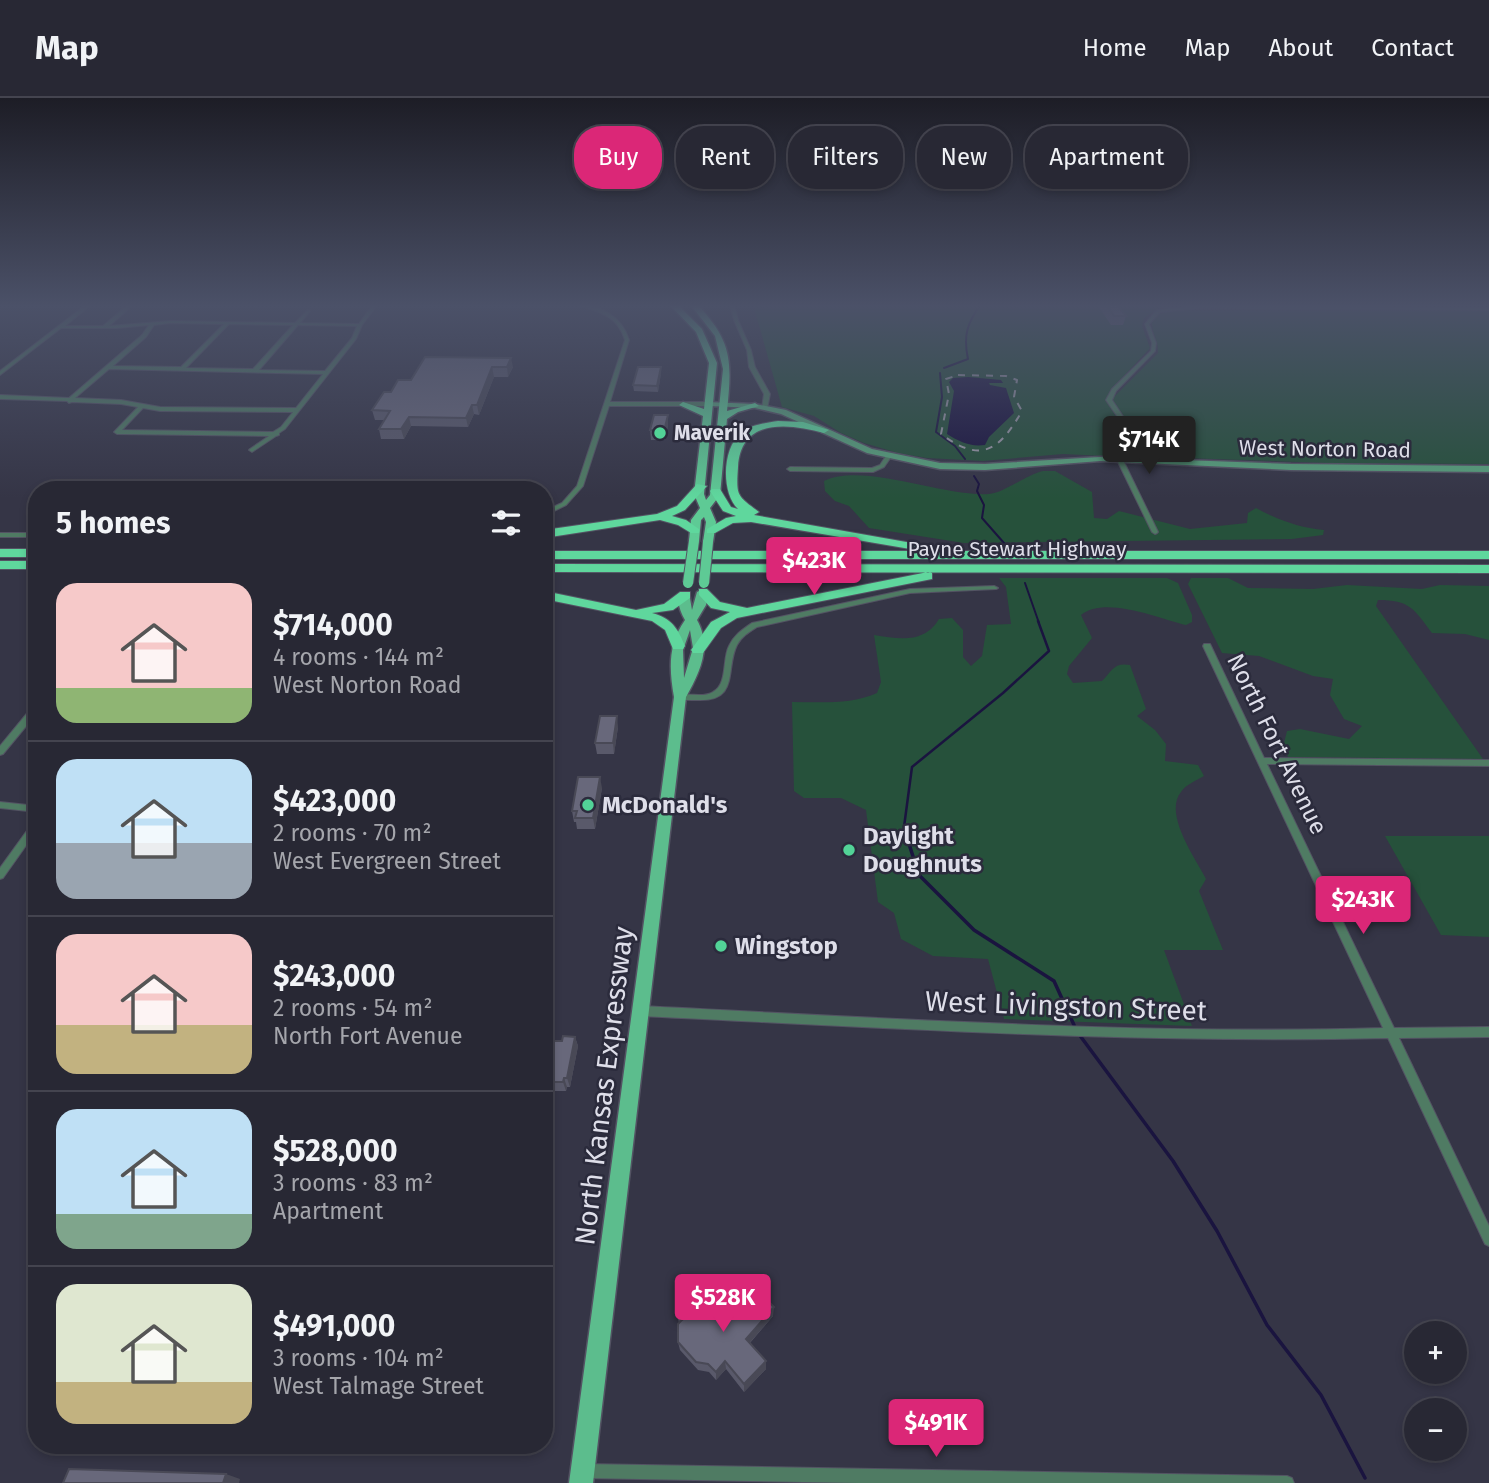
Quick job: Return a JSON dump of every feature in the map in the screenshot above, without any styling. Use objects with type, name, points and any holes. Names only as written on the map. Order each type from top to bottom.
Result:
[{"type":"highway","name":"North Kansas Expressway","points":[[703,587],[710,519],[700,499],[713,369]]},
{"type":"highway","points":[[625,610],[658,610],[675,604],[687,589],[698,517],[716,491],[727,369]]},
{"type":"highway","points":[[686,403],[712,392]]},
{"type":"highway","points":[[726,394],[755,406]]},
{"type":"highway","points":[[686,403],[708,416]]},
{"type":"highway","points":[[724,417],[735,410],[755,406]]},
{"type":"highway","points":[[802,528],[754,513],[738,503],[732,490],[735,450],[746,435],[767,426],[801,425],[824,430]]},
{"type":"highway","points":[[553,533],[660,517],[681,508],[701,486]]},
{"type":"highway","points":[[716,491],[727,509],[754,519],[918,548],[1009,555]]},
{"type":"highway","points":[[660,517],[682,522],[694,536]]},
{"type":"highway","points":[[709,536],[730,520],[754,519]]},
{"type":"highway","points":[[0,553],[28,552]]},
{"type":"highway","name":"Payne Stewart Highway","points":[[553,555],[1489,555]]},
{"type":"highway","points":[[0,565],[28,565]]},
{"type":"highway","name":"Payne Stewart Highway","points":[[553,568],[1489,569]]},
{"type":"highway","points":[[698,650],[716,625],[746,611],[915,578],[1024,568]]},
{"type":"highway","points":[[703,587],[716,605],[746,611]]},
{"type":"highway","points":[[553,597],[625,610],[666,623],[673,631],[678,646]]},
{"type":"main road","name":"West Norton Road","points":[[710,404],[755,406],[797,416],[852,445],[888,457],[928,464],[975,467],[1066,460],[1120,460],[1303,467],[1489,468]]},
{"type":"main road","name":"North Kansas Expressway","points":[[582,1477],[680,697],[678,646],[683,631],[702,605],[703,587]]},
{"type":"main road","points":[[687,589],[684,606],[698,636],[698,650]]},
{"type":"main road","name":"North Kansas Expressway","points":[[680,697],[692,675],[698,650]]},
{"type":"street","points":[[69,401],[106,369]]},
{"type":"street","points":[[194,369],[326,373]]},
{"type":"street","points":[[254,372],[257,369]]},
{"type":"street","points":[[252,450],[277,434],[329,369]]},
{"type":"street","points":[[553,509],[568,501],[580,486],[618,369]]},
{"type":"street","points":[[753,369],[766,391],[755,406]]},
{"type":"street","points":[[1135,369],[1114,390],[1109,400],[1130,431],[1171,462]]},
{"type":"street","points":[[611,391],[622,398],[642,401]]},
{"type":"street","points":[[0,397],[121,402],[166,409],[296,410]]},
{"type":"street","name":"West Norton Road","points":[[608,402],[710,404]]},
{"type":"street","name":"West Norton Road","points":[[608,402],[633,405],[686,403]]},
{"type":"street","points":[[143,405],[117,432],[277,434]]},
{"type":"street","points":[[603,416],[633,405]]},
{"type":"street","points":[[790,469],[873,470],[882,466],[888,457]]},
{"type":"street","points":[[1120,460],[1155,532]]},
{"type":"street","points":[[0,535],[28,535]]},
{"type":"street","points":[[680,697],[705,700],[722,692],[733,643],[742,632],[755,625],[910,591],[994,588]]},
{"type":"street","name":"North Fort Avenue","points":[[1207,646],[1485,1222],[1489,1240]]},
{"type":"street","points":[[0,752],[28,718]]},
{"type":"street","points":[[1263,761],[1489,763]]},
{"type":"street","points":[[0,805],[28,808]]},
{"type":"street","points":[[0,875],[28,836]]},
{"type":"street","name":"West Livingston Street","points":[[641,1011],[1158,1032],[1370,1035],[1391,1032],[1489,1032]]},
{"type":"street","points":[[582,1477],[1287,1483]]},
{"type":"green space","points":[[771,369],[1131,369],[1111,390],[1115,396],[1142,369],[1489,369],[1489,464],[1327,463],[1184,458],[1169,450],[1147,458],[1063,454],[983,461],[927,458],[864,443],[841,433],[814,416],[782,407]]},
{"type":"green space","points":[[1043,471],[1055,471],[1092,492],[1094,518],[1107,519],[1119,511],[1190,529],[1247,523],[1248,513],[1256,508],[1289,523],[1324,530],[1323,535],[1292,539],[964,543],[869,528],[849,506],[835,501],[825,491],[824,481],[841,476],[860,475],[949,491],[989,494]]},
{"type":"green space","points":[[999,578],[1167,578],[1178,583],[1192,615],[1192,622],[1186,625],[1133,610],[1104,607],[1091,609],[1081,615],[1092,638],[1069,666],[1067,674],[1073,683],[1102,681],[1117,666],[1130,665],[1146,709],[1137,716],[1155,730],[1166,744],[1165,761],[1198,765],[1204,776],[1183,789],[1176,801],[1176,812],[1183,836],[1206,879],[1199,891],[1223,950],[1164,950],[1192,1026],[1004,1019],[988,959],[933,956],[901,939],[894,913],[878,902],[866,810],[841,798],[804,798],[794,791],[792,702],[846,701],[877,693],[881,682],[874,635],[910,638],[926,633],[939,619],[952,618],[963,630],[963,657],[971,666],[982,656],[987,625],[1011,624],[1006,587]]},
{"type":"green space","points":[[1191,578],[1228,578],[1248,588],[1313,589],[1347,585],[1422,589],[1440,585],[1489,586],[1489,640],[1465,634],[1432,633],[1415,612],[1404,604],[1378,600],[1376,606],[1483,759],[1288,757],[1284,743],[1287,731],[1300,729],[1349,739],[1362,726],[1344,719],[1330,695],[1333,679],[1313,676],[1259,656],[1222,653],[1188,584]]},
{"type":"green space","points":[[1385,836],[1489,836],[1489,937],[1441,935]]},
{"type":"shaded area","points":[[953,378],[1001,380],[1003,383],[989,383],[1006,388],[1014,413],[989,437],[985,445],[965,443],[947,434],[954,391],[949,382]]},
{"type":"building","points":[[418,369],[491,369],[477,405],[472,405],[466,418],[409,417],[401,429],[379,429],[390,411],[372,410],[384,392],[391,392],[398,380],[411,380]]},
{"type":"building","points":[[638,369],[661,369],[657,386],[633,385]]},
{"type":"building","points":[[654,415],[668,415],[664,431],[650,430]]},
{"type":"building","points":[[600,716],[617,716],[613,743],[595,743]]},
{"type":"building","name":"McDonald's","points":[[578,777],[600,777],[593,818],[575,818],[577,811],[572,811]]},
{"type":"building","points":[[563,1036],[575,1037],[567,1078],[564,1078],[563,1082],[553,1082],[553,1041],[562,1041]]},
{"type":"building","points":[[756,1289],[774,1307],[746,1339],[766,1361],[744,1384],[725,1361],[716,1372],[708,1364],[696,1362],[678,1342],[678,1324],[682,1320],[677,1315],[701,1290],[729,1320]]},
{"type":"building","points":[[69,1469],[226,1474],[223,1483],[63,1483]]},
{"type":"waterway","points":[[940,373],[942,397],[936,432],[955,446],[965,459]]},
{"type":"waterway","points":[[974,476],[979,484],[977,491],[984,505],[982,518],[1004,543]]},
{"type":"waterway","points":[[1025,583],[1039,623]]},
{"type":"waterway","points":[[910,846],[904,827],[912,767],[1003,693],[1049,651],[1038,621]]},
{"type":"waterway","points":[[909,844],[919,875],[974,930],[1054,981],[1074,1025]]},
{"type":"waterway","points":[[1081,1037],[1173,1161],[1217,1231],[1267,1325],[1321,1395],[1365,1478]]},
{"type":"railway","points":[[958,375],[1006,376],[1017,380],[1014,397],[1022,411],[1005,436],[988,449],[967,449],[941,434],[949,394],[946,379],[958,375]]},
{"type":"place","name":"Maverik","points":[[660,433]]},
{"type":"place","name":"McDonald's","points":[[588,805]]},
{"type":"place","name":"Daylight Doughnuts","points":[[849,850]]},
{"type":"place","name":"Wingstop","points":[[721,946]]}]
